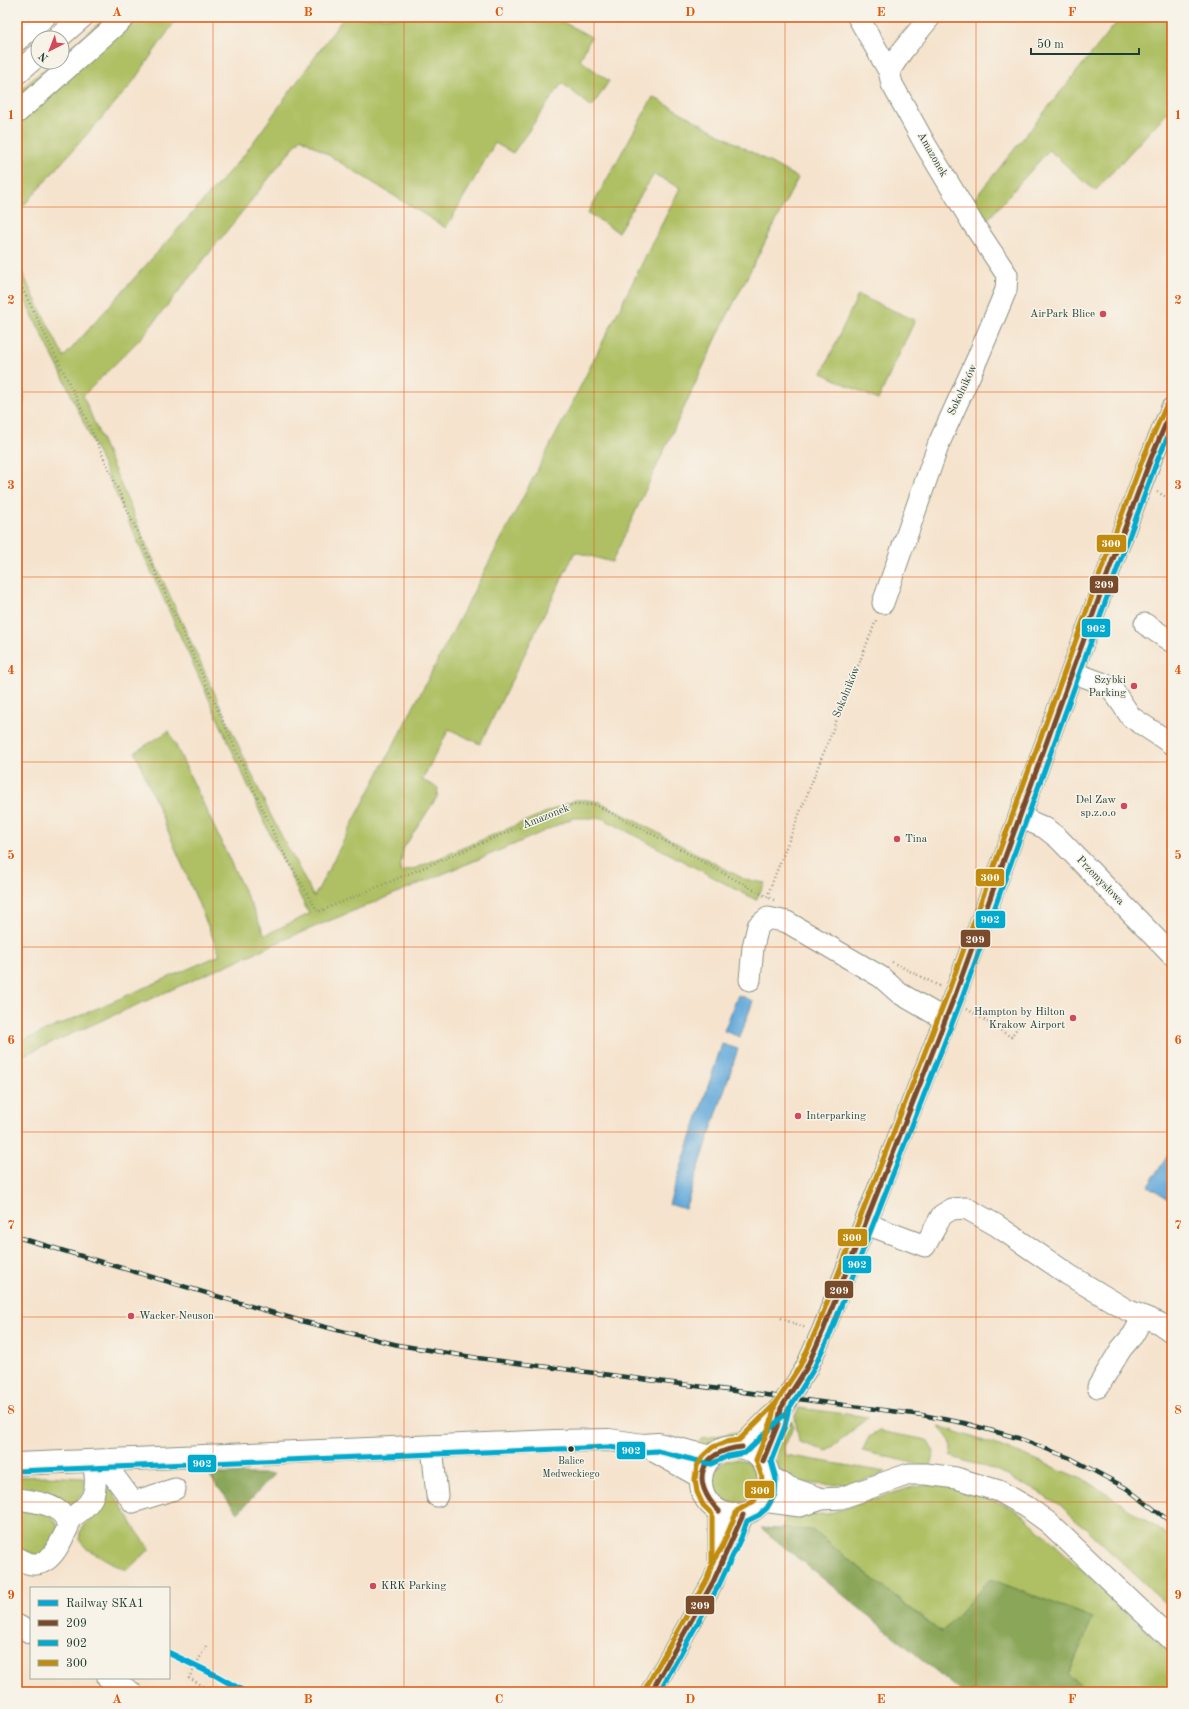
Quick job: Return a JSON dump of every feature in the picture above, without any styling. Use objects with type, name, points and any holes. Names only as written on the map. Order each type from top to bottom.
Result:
[{"type":"main road","points":[[17,40],[44,17]]},
{"type":"main road","points":[[67,30],[82,17]]},
{"type":"main road","points":[[17,73],[30,62]]},
{"type":"main road","points":[[742,1447],[781,1408],[806,1369],[823,1331],[946,1020],[959,1001],[1020,817],[1072,672],[1144,478],[1172,410]]},
{"type":"main road","points":[[766,1468],[757,1455],[742,1447],[731,1447],[720,1450],[711,1457],[705,1466],[701,1476],[701,1487],[711,1505],[719,1511],[727,1514],[743,1514],[755,1509],[763,1500],[768,1490],[766,1468],[781,1408]]},
{"type":"main road","points":[[17,1464],[98,1462],[432,1446],[609,1440],[643,1445],[658,1444],[711,1457]]},
{"type":"main road","points":[[643,1445],[683,1465],[701,1476]]},
{"type":"street","points":[[17,113],[125,17]]},
{"type":"street","name":"Amazonek","points":[[858,17],[889,71],[892,84],[925,144],[973,224],[1007,275],[1006,290]]},
{"type":"street","points":[[889,71],[903,50],[930,17]]},
{"type":"street","name":"Sokolników","points":[[883,603],[939,443],[978,357],[1006,290]]},
{"type":"street","points":[[1145,624],[1172,642]]},
{"type":"street","points":[[1072,672],[1110,686],[1131,717],[1172,744]]},
{"type":"street","name":"Przemysłowa","points":[[1020,817],[1045,828],[1059,838],[1172,955]]},
{"type":"street","points":[[750,980],[753,947],[758,926],[768,918],[787,922],[881,977],[900,993],[946,1020]]},
{"type":"street","points":[[866,1220],[877,1228],[925,1246],[942,1215],[952,1209],[966,1208],[1003,1230],[1069,1275],[1126,1310],[1159,1323],[1172,1332]]},
{"type":"street","points":[[1098,1387],[1122,1350],[1134,1335],[1143,1316]]},
{"type":"street","points":[[432,1446],[437,1496]]},
{"type":"street","points":[[98,1462],[133,1502],[175,1489]]},
{"type":"street","points":[[66,1521],[88,1506],[92,1499],[98,1462]]},
{"type":"street","points":[[766,1468],[788,1487],[822,1499]]},
{"type":"street","points":[[763,1500],[800,1506],[822,1499],[841,1498],[909,1474],[956,1478],[998,1491],[1027,1507],[1049,1523],[1172,1640]]},
{"type":"street","points":[[17,1499],[32,1501],[54,1508],[64,1515],[68,1527],[58,1548],[47,1560],[38,1564],[28,1564],[17,1558]]},
{"type":"street","points":[[719,1511],[719,1565]]},
{"type":"street","points":[[651,1692],[710,1588],[743,1514]]},
{"type":"street","points":[[17,1625],[30,1632]]},
{"type":"street","points":[[110,1679],[131,1692]]},
{"type":"path","name":"Amazonek","points":[[17,278],[78,403],[278,843],[318,912],[572,805],[596,805],[767,897]]},
{"type":"path","points":[[1156,491],[1172,500]]},
{"type":"path","name":"Sokolników","points":[[767,897],[883,603]]},
{"type":"path","points":[[767,897],[780,904]]},
{"type":"path","points":[[891,961],[959,1001],[1011,1037],[1018,1027]]},
{"type":"path","points":[[206,1646],[189,1678],[214,1692]]},
{"type":"green space","points":[[106,17],[120,17],[70,61],[70,48]]},
{"type":"green space","points":[[131,17],[178,17],[130,86],[17,213],[17,120]]},
{"type":"green space","points":[[344,17],[566,17],[563,22],[591,37],[580,60],[609,81],[592,107],[562,83],[513,153],[495,143],[446,228],[301,138],[143,336],[83,396],[147,546],[270,814],[314,897],[564,419],[680,188],[654,174],[618,232],[588,213],[653,97],[798,178],[723,324],[612,562],[575,552],[480,744],[449,729],[422,780],[438,788],[437,797],[403,849],[400,872],[416,868],[575,800],[587,800],[600,802],[744,879],[765,883],[756,900],[602,818],[573,818],[520,842],[295,935],[17,1058],[17,1043],[220,955],[135,752],[169,731],[265,935],[309,914],[275,845],[64,379],[17,284],[17,263],[64,357],[244,155]]},
{"type":"green space","points":[[1121,17],[1172,17],[1172,107],[1095,191],[1049,150],[983,225],[971,203]]},
{"type":"green space","points":[[44,70],[59,70],[17,107],[17,93]]},
{"type":"green space","points":[[858,295],[915,320],[878,400],[822,373]]},
{"type":"green space","points":[[17,378],[22,388],[24,402],[23,407],[17,417]]},
{"type":"green space","points":[[799,1408],[869,1417],[827,1451],[799,1442],[795,1416]]},
{"type":"green space","points":[[791,1421],[794,1426],[784,1447],[785,1455],[886,1472],[860,1481],[830,1485],[792,1479],[783,1473],[777,1466],[776,1455],[780,1442]]},
{"type":"green space","points":[[939,1426],[1020,1453],[1089,1482],[1172,1538],[1172,1609],[1059,1504],[998,1471],[952,1457],[950,1441]]},
{"type":"green space","points":[[747,1430],[738,1441],[721,1444],[710,1448],[696,1447],[701,1439]]},
{"type":"green space","points":[[879,1431],[927,1440],[934,1452],[930,1467],[862,1451],[869,1437]]},
{"type":"green space","points":[[731,1459],[739,1459],[744,1460],[751,1465],[756,1472],[756,1490],[751,1497],[744,1502],[731,1503],[723,1500],[716,1493],[713,1485],[713,1477],[716,1469],[723,1462]]},
{"type":"green space","points":[[208,1474],[274,1474],[238,1513]]},
{"type":"green space","points":[[46,1476],[83,1478],[88,1487],[74,1504],[68,1505],[17,1492],[17,1477]]},
{"type":"green space","points":[[945,1484],[973,1492],[1014,1509],[1041,1531],[1172,1655],[1172,1692],[1089,1692],[1068,1675],[1093,1618],[990,1579],[942,1633],[812,1530],[783,1529],[786,1513],[807,1515],[827,1514],[912,1487]]},
{"type":"green space","points":[[105,1487],[110,1487],[136,1530],[150,1549],[128,1569],[123,1569],[87,1549],[79,1540],[80,1532],[100,1505]]},
{"type":"green space","points":[[17,1504],[50,1513],[60,1529],[40,1557],[17,1548]]},
{"type":"green space","points":[[761,1528],[812,1530],[941,1633],[990,1579],[1093,1618],[1068,1675],[1089,1692],[962,1692]]},
{"type":"water","points":[[738,995],[753,1001],[740,1037],[724,1031]]},
{"type":"water","points":[[722,1044],[738,1049],[685,1209],[669,1204]]},
{"type":"water","points":[[1170,1152],[1172,1153],[1172,1201],[1148,1186]]},
{"type":"railway","points":[[17,1237],[301,1321],[398,1345],[478,1358],[922,1415],[964,1423],[1018,1438],[1070,1458],[1126,1488],[1172,1523]]},
{"type":"rail line","name":"SKA1","points":[[170,1653],[215,1675],[245,1692]]},
{"type":"transit line","name":"300","points":[[645,1689],[707,1579],[712,1564],[712,1514],[703,1505],[697,1492],[695,1479],[697,1466],[704,1455],[713,1447],[726,1442],[739,1440],[776,1403],[800,1366],[817,1328],[948,993],[1105,560],[1144,456],[1166,406]]},
{"type":"transit line","name":"209","points":[[763,1461],[778,1424],[781,1408],[806,1369],[823,1331],[955,995],[1112,562],[1151,458],[1172,409]]},
{"type":"transit line","name":"902","points":[[17,1471],[609,1447],[643,1452],[657,1451],[711,1464],[728,1456],[745,1453],[787,1412],[812,1372],[830,1334],[962,998],[1119,564],[1157,461],[1172,427]]},
{"type":"transit line","name":"300","points":[[712,1563],[722,1547],[737,1511],[754,1501],[759,1493],[762,1477],[756,1460],[771,1422],[775,1404]]},
{"type":"transit line","name":"902","points":[[659,1692],[719,1585],[741,1538],[747,1521],[759,1515],[767,1508],[775,1494],[776,1479],[771,1461],[785,1426],[789,1408]]},
{"type":"transit line","name":"209","points":[[719,1511],[710,1500],[704,1489],[702,1479],[704,1469],[708,1461],[716,1454],[742,1447]]},
{"type":"transit line","name":"209","points":[[651,1692],[713,1582],[743,1515]]},
{"type":"place","name":"AirPark Blice","points":[[1103,314]]},
{"type":"place","name":"Szybki Parking","points":[[1134,686]]},
{"type":"place","name":"Del Zaw sp.z.o.o","points":[[1124,806]]},
{"type":"place","name":"Tina","points":[[897,839]]},
{"type":"place","name":"Hampton by Hilton Krakow Airport","points":[[1073,1018]]},
{"type":"place","name":"Interparking","points":[[798,1116]]},
{"type":"place","name":"Wacker Neuson","points":[[131,1316]]},
{"type":"place","name":"Balice Medweckiego","points":[[571,1449]]},
{"type":"place","name":"KRK Parking","points":[[373,1586]]}]
